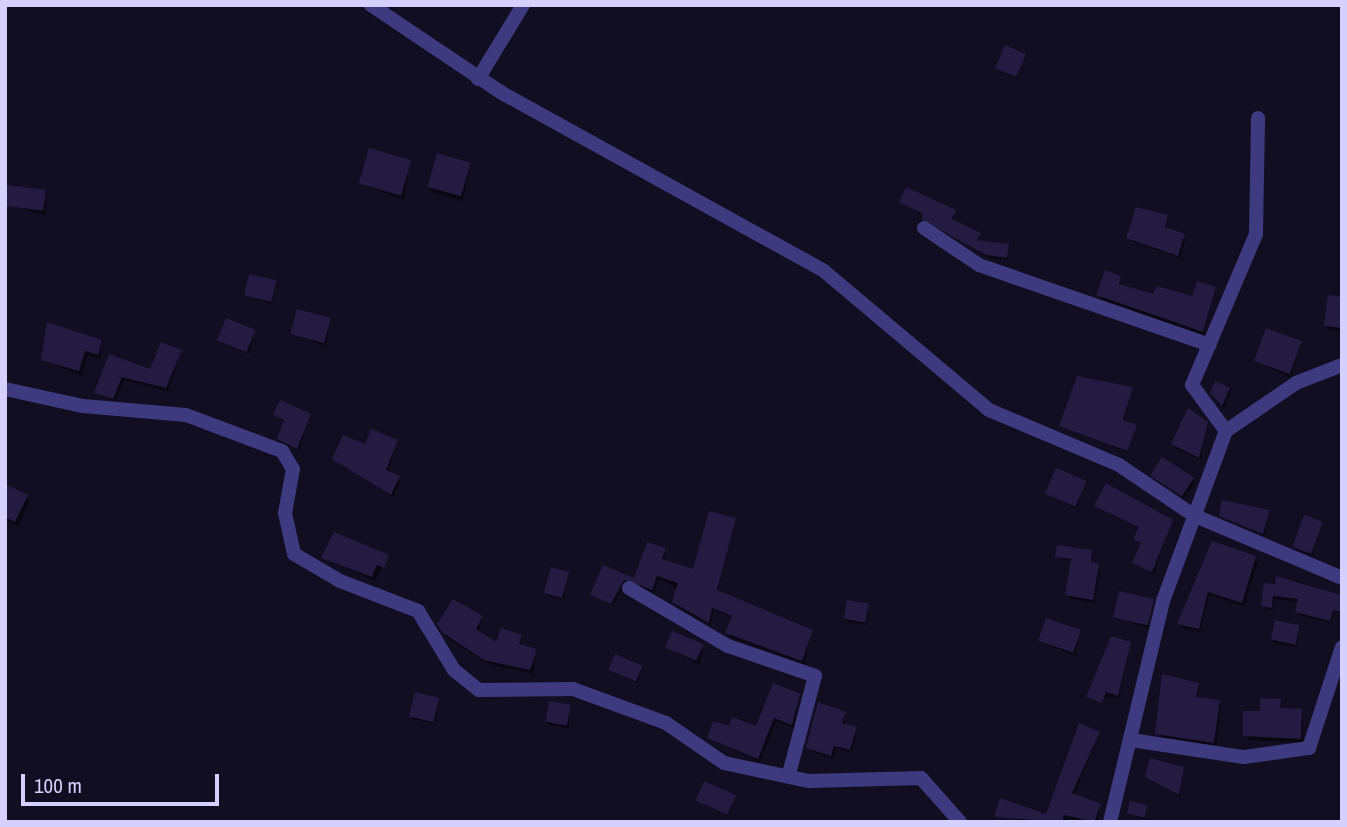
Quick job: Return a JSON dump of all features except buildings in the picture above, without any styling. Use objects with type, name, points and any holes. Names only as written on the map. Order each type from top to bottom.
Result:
[{"type":"street","points":[[371,5],[478,79],[824,271],[989,410],[1119,466],[1193,515],[1342,578]]},
{"type":"street","points":[[478,79],[523,5]]},
{"type":"street","points":[[1227,430],[1193,391],[1256,234],[1258,118]]},
{"type":"street","points":[[924,228],[979,265],[1210,345]]},
{"type":"street","points":[[1110,822],[1163,601],[1227,430],[1296,383],[1342,365]]},
{"type":"street","points":[[5,389],[83,407],[186,415],[270,444],[288,456],[293,469],[285,513],[294,554],[340,581],[418,611],[466,682],[492,693],[581,691],[679,730],[724,763],[789,774],[820,783],[921,778],[960,822]]},
{"type":"street","points":[[629,588],[728,646],[815,676],[789,774]]},
{"type":"street","points":[[1131,740],[1244,757],[1309,748],[1342,647]]}]
